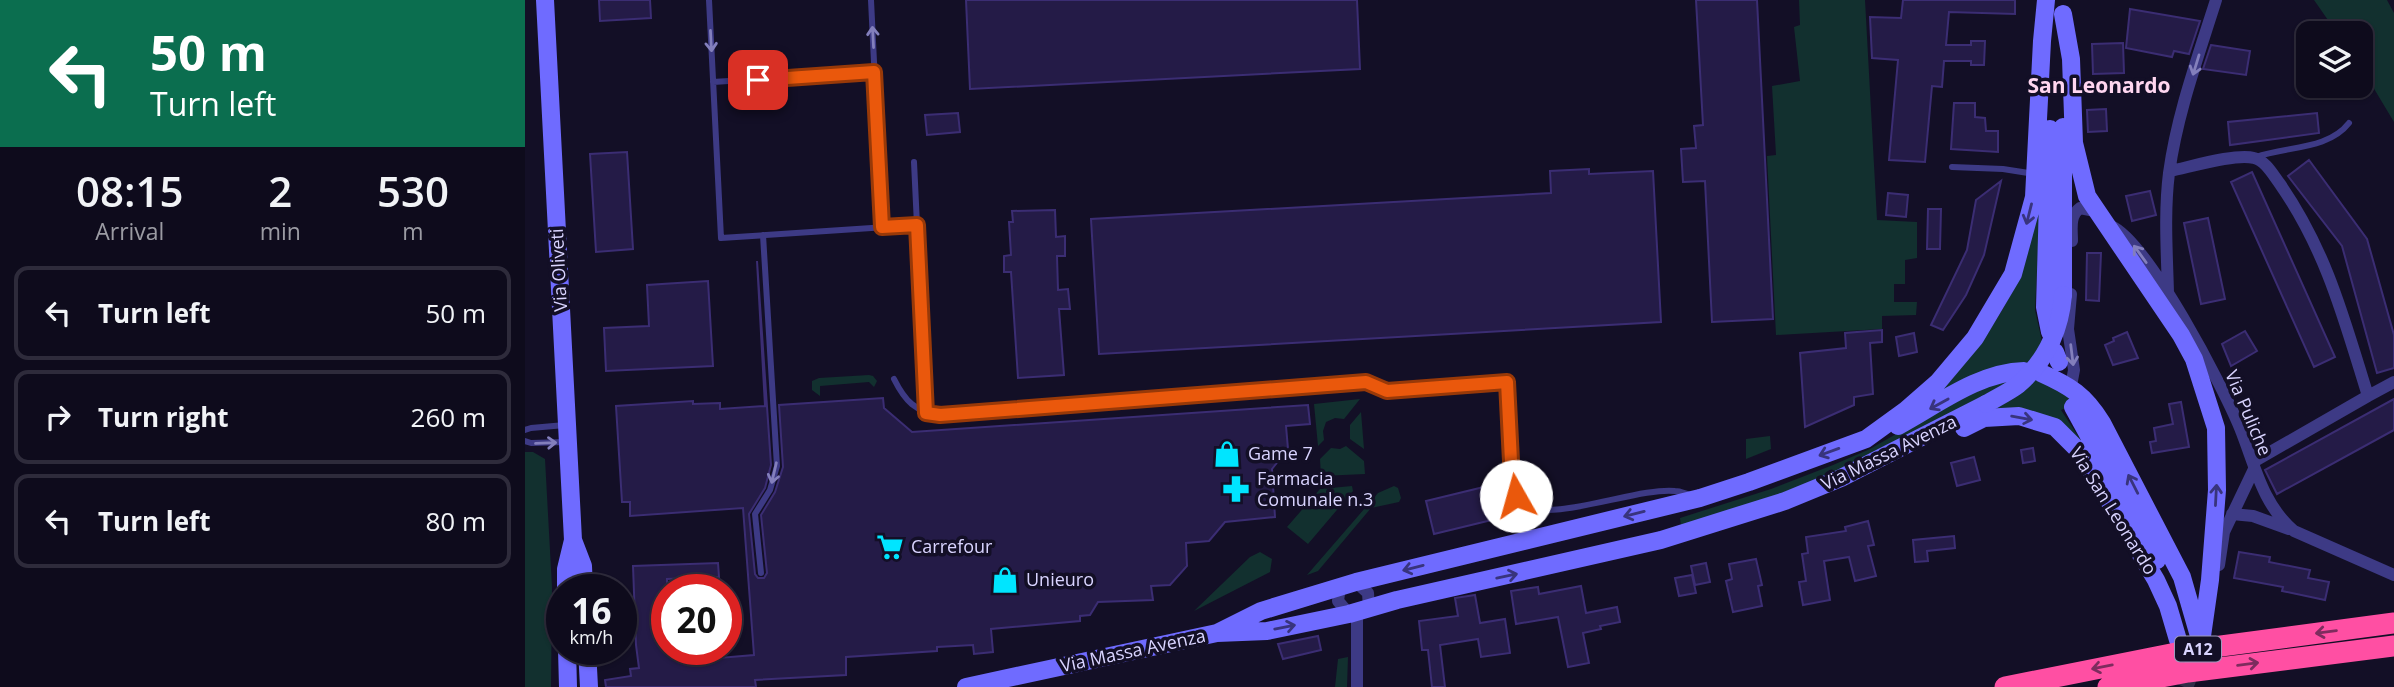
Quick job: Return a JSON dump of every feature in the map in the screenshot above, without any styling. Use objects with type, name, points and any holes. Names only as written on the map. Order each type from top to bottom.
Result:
[{"type":"highway","name":"A12","points":[[2005,687],[2191,650],[2394,623]]},
{"type":"highway","name":"A12","points":[[2108,687],[2188,672],[2394,646]]},
{"type":"main road","name":"Via Oliveti","points":[[545,0],[573,540],[566,574]]},
{"type":"main road","name":"Via Massa Avenza","points":[[1217,633],[1261,611],[1348,584],[1700,498],[1866,439],[1906,410],[1938,382],[1976,338],[2013,274],[2034,197],[2042,41],[2047,0]]},
{"type":"main road","points":[[2047,0],[2051,85],[2045,307],[2050,332]]},
{"type":"main road","name":"Via Massa Avenza","points":[[978,686],[1217,633],[1267,631],[1661,540],[1785,501],[1841,478],[2018,385],[2048,351],[2058,326],[2063,295],[2064,7]]},
{"type":"main road","points":[[2064,7],[2071,59],[2074,143],[2083,183],[2100,217],[2181,335],[2194,359],[2216,428],[2210,580],[2191,638]]},
{"type":"main road","name":"Via San Leonardo","points":[[1866,439],[1893,429],[1992,375],[2033,372],[2071,386],[2091,405],[2102,423],[2182,577],[2191,638]]},
{"type":"main road","name":"Via San Leonardo","points":[[2073,407],[2179,599],[2191,638]]},
{"type":"main road","name":"Via San Leonardo","points":[[1661,540],[1709,536],[1784,514],[1845,488],[1984,418],[2019,416],[2055,427],[2080,452],[2156,580],[2168,606],[2191,638]]},
{"type":"main road","name":"Via Oliveti","points":[[573,540],[583,574]]},
{"type":"main road","points":[[567,665],[568,687]]},
{"type":"main road","points":[[588,665],[589,687]]},
{"type":"street","points":[[2168,293],[2166,237],[2170,171],[2182,110],[2216,0]]},
{"type":"street","points":[[2170,171],[2232,158],[2254,158],[2266,165],[2291,200],[2323,258],[2368,396]]},
{"type":"street","points":[[2071,386],[2074,370],[2068,329],[2072,218],[2080,208],[2100,217]]},
{"type":"street","name":"Via Puliche","points":[[2100,217],[2129,239],[2168,293],[2199,346],[2239,427],[2272,507],[2281,520],[2294,531],[2394,575]]},
{"type":"street","points":[[2210,580],[2218,570],[2224,532],[2253,466],[2394,382]]},
{"type":"street","points":[[2232,514],[2253,516],[2294,531]]},
{"type":"street","points":[[1357,687],[1358,611],[1368,593],[1348,584],[1338,601],[1358,611]]},
{"type":"lane","points":[[709,0],[721,238],[917,225]]},
{"type":"lane","points":[[871,0],[882,227]]},
{"type":"lane","points":[[713,82],[874,72]]},
{"type":"lane","points":[[2254,158],[2273,151],[2325,141],[2340,134],[2349,123]]},
{"type":"lane","points":[[914,162],[926,413]]},
{"type":"lane","points":[[1952,167],[2003,169],[2036,175]]},
{"type":"lane","points":[[761,573],[755,514],[770,490],[777,466],[763,235]]},
{"type":"lane","points":[[894,379],[903,398],[912,407],[940,415],[1366,382],[1387,391],[1507,382],[1512,481],[1516,496],[1525,506],[1554,510],[1644,493],[1676,491],[1700,498]]},
{"type":"lane","points":[[525,430],[531,428],[567,433]]},
{"type":"lane","points":[[525,441],[531,443],[567,433]]},
{"type":"green space","points":[[1799,0],[1865,0],[1877,220],[1917,222],[1917,258],[1905,260],[1905,284],[1894,284],[1894,302],[1917,302],[1916,315],[1882,316],[1882,329],[1776,335],[1767,156],[1776,155],[1772,86],[1800,81],[1794,27],[1800,25]]},
{"type":"green space","points":[[2314,0],[2387,0],[2394,13],[2394,122],[2373,87],[2373,21],[2329,21]]},
{"type":"green space","points":[[2041,187],[2035,310],[2043,346],[2032,362],[1980,373],[1934,399],[1983,339],[2013,289],[2026,250]]},
{"type":"green space","points":[[869,375],[877,381],[874,387],[869,382],[820,386],[820,396],[812,390],[812,381],[819,378]]},
{"type":"green space","points":[[2017,377],[1841,474],[1681,526],[1680,518],[1771,489],[1833,465],[1870,449],[1971,391]]},
{"type":"green space","points":[[2036,379],[2080,402],[2061,410],[2084,445],[2043,415],[2022,410],[1992,411],[2019,395]]},
{"type":"green space","points":[[1360,399],[1344,419],[1335,418],[1326,422],[1324,440],[1318,446],[1314,404]]},
{"type":"green space","points":[[1361,412],[1364,449],[1350,439],[1350,425]]},
{"type":"green space","points":[[1770,436],[1771,449],[1746,459],[1746,439]]},
{"type":"green space","points":[[1346,446],[1364,461],[1365,474],[1321,476],[1320,459],[1331,448],[1340,449]]},
{"type":"green space","points":[[525,452],[533,452],[545,459],[551,574],[546,574],[546,665],[551,665],[551,687],[525,687]]},
{"type":"green space","points":[[1352,486],[1353,491],[1308,544],[1287,527],[1320,489]]},
{"type":"green space","points":[[1394,486],[1398,488],[1401,498],[1399,502],[1371,508],[1318,571],[1307,575],[1378,493]]},
{"type":"green space","points":[[1260,552],[1272,559],[1270,572],[1194,611],[1250,557]]},
{"type":"green space","points":[[1348,657],[1347,687],[1335,687],[1338,659]]},
{"type":"building","points":[[599,0],[650,0],[651,18],[600,21]]},
{"type":"building","points":[[966,0],[1357,0],[1360,69],[970,89]]},
{"type":"building","points":[[1696,0],[1757,0],[1773,319],[1712,322],[1705,181],[1683,182],[1681,149],[1696,148],[1694,126],[1703,125]]},
{"type":"building","points":[[1903,0],[2015,0],[2015,14],[1949,12],[1946,45],[1971,45],[1971,41],[1985,41],[1984,65],[1971,65],[1971,61],[1944,61],[1942,87],[1932,86],[1925,162],[1889,160],[1898,60],[1872,58],[1870,17],[1901,18]]},
{"type":"building","points":[[2130,9],[2200,21],[2189,54],[2174,51],[2172,57],[2126,48]]},
{"type":"building","points":[[2123,43],[2124,73],[2093,74],[2092,44]]},
{"type":"building","points":[[2211,45],[2250,51],[2246,75],[2203,69]]},
{"type":"building","points":[[1954,103],[1975,103],[1975,117],[1985,118],[1986,131],[1998,131],[1998,152],[1951,149]]},
{"type":"building","points":[[2106,109],[2107,131],[2088,132],[2087,110]]},
{"type":"building","points":[[958,113],[960,132],[927,135],[925,115]]},
{"type":"building","points":[[2317,113],[2319,133],[2230,145],[2228,122]]},
{"type":"building","points":[[627,152],[633,249],[596,252],[590,154]]},
{"type":"building","points":[[2309,160],[2367,239],[2394,335],[2394,368],[2377,373],[2342,246],[2288,176]]},
{"type":"building","points":[[1589,169],[1589,174],[1653,171],[1661,322],[1099,354],[1091,219],[1551,193],[1550,171]]},
{"type":"building","points":[[2252,172],[2335,357],[2314,367],[2231,182]]},
{"type":"building","points":[[2001,181],[1984,255],[1966,295],[1943,330],[1931,325],[1967,250],[1976,200]]},
{"type":"building","points":[[2150,191],[2156,215],[2132,221],[2126,196]]},
{"type":"building","points":[[1888,193],[1908,195],[1906,217],[1886,215]]},
{"type":"building","points":[[1928,209],[1941,209],[1940,249],[1927,249]]},
{"type":"building","points":[[1055,210],[1056,237],[1065,236],[1065,256],[1057,256],[1058,290],[1068,289],[1070,309],[1059,309],[1064,375],[1018,378],[1011,272],[1004,272],[1004,256],[1011,255],[1009,222],[1013,222],[1012,211]]},
{"type":"building","points":[[2208,218],[2225,299],[2201,304],[2184,223]]},
{"type":"building","points":[[2087,253],[2101,253],[2099,301],[2086,300]]},
{"type":"building","points":[[757,261],[771,465],[765,488],[749,514],[755,574],[758,578],[764,578],[767,573],[761,515],[775,492],[783,467],[779,405],[883,398],[884,408],[912,432],[1308,405],[1310,424],[1286,426],[1288,449],[1272,469],[1275,517],[1225,522],[1209,541],[1186,543],[1187,566],[1170,585],[1151,586],[1153,600],[1098,602],[1090,615],[1080,616],[1080,621],[991,629],[993,652],[974,654],[973,645],[937,647],[937,651],[846,657],[846,675],[755,680],[756,687],[606,687],[605,680],[631,676],[630,669],[639,668],[637,574],[633,574],[633,566],[718,563],[719,574],[651,574],[651,665],[742,665],[742,656],[754,655],[743,508],[630,516],[630,502],[622,502],[616,406],[693,401],[693,404],[720,403],[720,409],[765,406]]},
{"type":"building","points":[[708,281],[713,366],[606,371],[604,328],[649,326],[647,285]]},
{"type":"building","points":[[1882,330],[1882,342],[1870,343],[1873,394],[1854,397],[1854,405],[1805,427],[1800,353],[1846,348],[1845,333]]},
{"type":"building","points":[[2245,331],[2257,351],[2231,366],[2222,344]]},
{"type":"building","points":[[2127,332],[2138,358],[2113,365],[2105,345]]},
{"type":"building","points":[[1914,333],[1917,352],[1899,356],[1896,337]]},
{"type":"building","points":[[2394,399],[2394,430],[2277,494],[2265,470]]},
{"type":"building","points":[[2181,402],[2189,447],[2152,453],[2150,442],[2156,441],[2154,428],[2173,424],[2169,404]]},
{"type":"building","points":[[2033,448],[2035,461],[2023,463],[2021,450]]},
{"type":"building","points":[[1974,457],[1980,480],[1957,486],[1951,463]]},
{"type":"building","points":[[1492,485],[1500,518],[1434,534],[1426,501]]},
{"type":"building","points":[[1868,521],[1874,545],[1868,546],[1876,576],[1855,581],[1849,557],[1824,561],[1830,600],[1803,605],[1799,582],[1806,581],[1802,554],[1808,553],[1806,537],[1846,531],[1845,527]]},
{"type":"building","points":[[1954,536],[1955,548],[1927,551],[1928,561],[1915,562],[1913,540]]},
{"type":"building","points":[[2239,552],[2270,557],[2269,562],[2310,570],[2308,578],[2329,582],[2325,600],[2282,591],[2283,587],[2234,578]]},
{"type":"building","points":[[1756,559],[1762,585],[1758,586],[1762,606],[1733,612],[1726,581],[1732,579],[1729,564]]},
{"type":"building","points":[[1706,563],[1710,582],[1695,585],[1691,566]]},
{"type":"building","points":[[1692,575],[1696,593],[1679,596],[1675,578]]},
{"type":"building","points":[[1581,586],[1586,613],[1617,607],[1620,622],[1583,633],[1589,663],[1568,667],[1558,617],[1516,624],[1511,591],[1538,587],[1539,594]]},
{"type":"building","points":[[1475,595],[1480,623],[1505,619],[1510,653],[1481,657],[1478,639],[1440,645],[1445,687],[1432,687],[1428,650],[1422,650],[1419,621],[1458,616],[1455,598]]},
{"type":"building","points":[[1318,636],[1321,650],[1283,659],[1278,644]]},
{"type":"tunnel","points":[[2184,687],[2187,680],[2186,639]]},
{"type":"place","name":"Game 7","points":[[1227,454]]},
{"type":"place","name":"Farmacia Comunale n.3","points":[[1236,489]]},
{"type":"place","name":"Carrefour","points":[[890,547]]},
{"type":"place","name":"Unieuro","points":[[1005,580]]},
{"type":"district","name":"San Leonardo","points":[[2099,86]]},
{"type":"route","points":[[758,80],[874,72],[882,227],[917,225],[926,413],[940,415],[1366,382],[1387,391],[1507,382],[1512,481],[1516,496]]}]
